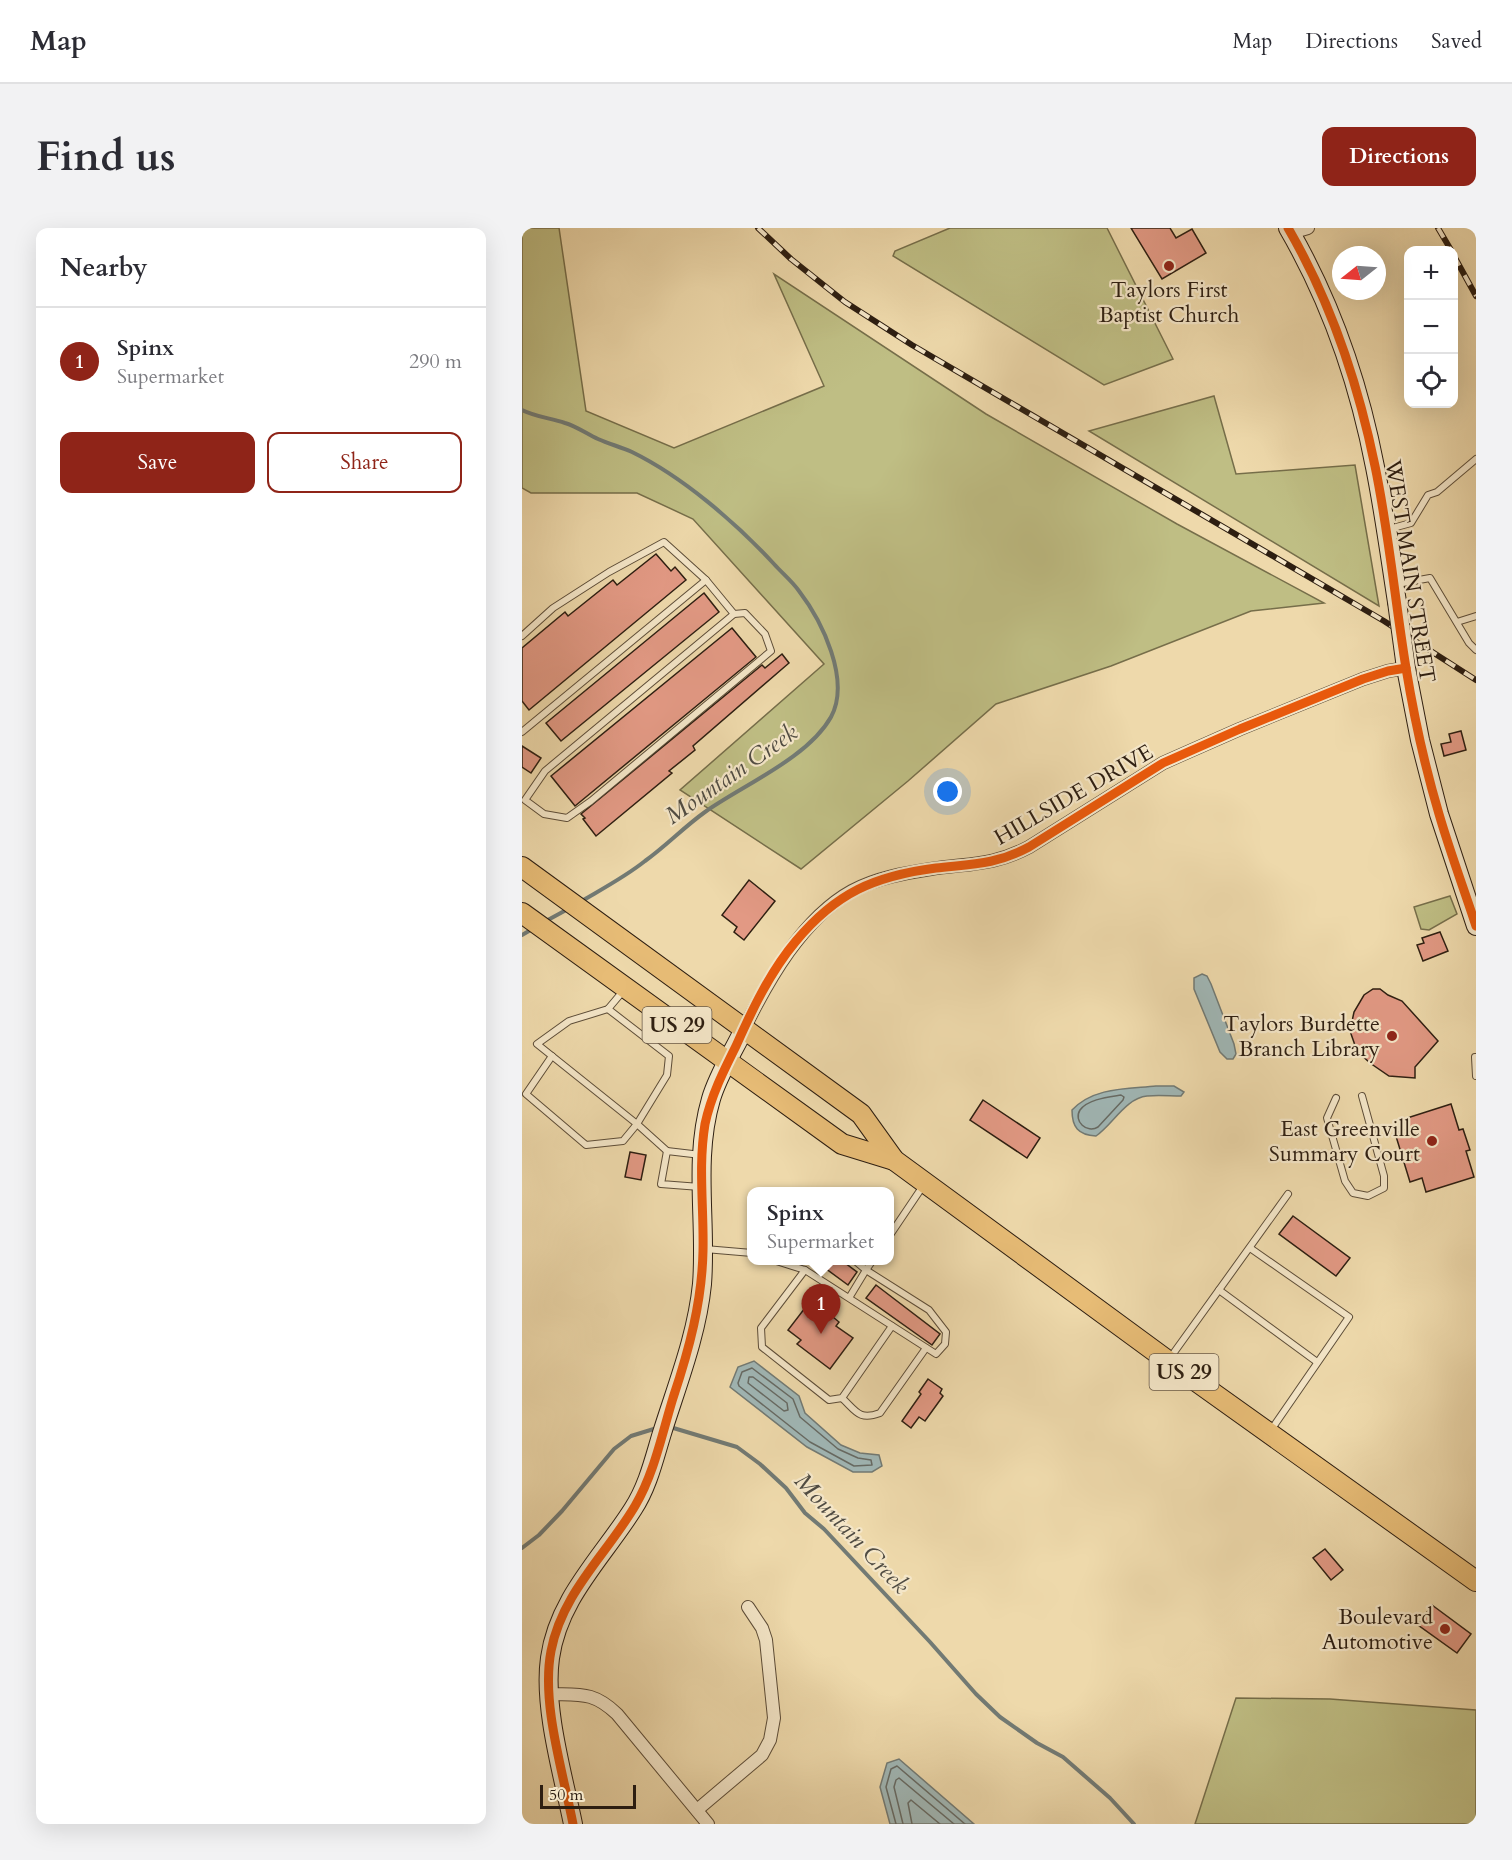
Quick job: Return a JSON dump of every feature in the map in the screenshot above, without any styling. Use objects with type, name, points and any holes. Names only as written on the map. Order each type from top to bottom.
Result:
[{"type":"main road","name":"US 29","points":[[522,867],[861,1114],[894,1160],[1168,1361],[1476,1581]]},
{"type":"main road","name":"US 29","points":[[522,913],[842,1144],[894,1160]]},
{"type":"street","name":"WEST MAIN STREET","points":[[1296,230],[1349,363],[1376,468],[1406,668],[1420,740],[1439,814],[1476,926]]},
{"type":"street","name":"HILLSIDE DRIVE","points":[[744,1029],[760,995],[795,942],[834,903],[853,890],[903,874],[984,864],[1002,859],[1029,847],[1163,763],[1363,679],[1406,668]]},
{"type":"street","points":[[573,1824],[549,1694],[549,1660],[556,1632],[567,1605],[643,1492],[676,1389],[699,1308],[704,1249],[702,1155],[711,1099],[744,1029]]},
{"type":"street","points":[[697,1810],[762,1755],[772,1731],[774,1718],[766,1640],[762,1628],[748,1607]]},
{"type":"street","points":[[549,1694],[595,1697],[608,1705],[708,1824]]},
{"type":"lane","points":[[1385,530],[1411,523],[1428,495],[1437,492],[1476,459]]},
{"type":"lane","points":[[522,636],[553,609],[609,572],[664,542],[706,580],[734,614]]},
{"type":"lane","points":[[1395,593],[1430,578],[1469,643],[1476,650]]},
{"type":"lane","points":[[522,732],[706,580]]},
{"type":"lane","points":[[745,613],[765,634],[771,651],[646,756],[567,818],[544,814],[523,801],[545,771],[734,614],[745,613]]},
{"type":"lane","points":[[1457,622],[1476,616]]},
{"type":"lane","points":[[522,722],[529,727]]},
{"type":"lane","points":[[626,988],[609,1009],[569,1021],[537,1044],[667,1151],[702,1155]]},
{"type":"lane","points":[[552,1056],[526,1094],[586,1145],[623,1141],[637,1124],[667,1075],[669,1056],[609,1009]]},
{"type":"lane","points":[[1475,1057],[1476,1076]]},
{"type":"lane","points":[[1336,1098],[1327,1118],[1345,1181],[1353,1193],[1368,1196],[1384,1188],[1384,1176],[1362,1096]]},
{"type":"lane","points":[[667,1151],[661,1184],[701,1187]]},
{"type":"lane","points":[[894,1229],[925,1183]]},
{"type":"lane","points":[[1168,1361],[1288,1194]]},
{"type":"lane","points":[[1250,1248],[1349,1317],[1269,1433]]},
{"type":"lane","points":[[704,1249],[747,1253]]},
{"type":"lane","points":[[789,1265],[805,1270],[936,1354],[945,1344],[946,1332],[929,1310],[860,1265]]},
{"type":"lane","points":[[849,1298],[870,1265]]},
{"type":"lane","points":[[805,1270],[761,1328],[762,1347],[829,1400],[842,1398],[892,1326]]},
{"type":"lane","points":[[1219,1290],[1317,1362]]},
{"type":"lane","points":[[842,1398],[862,1416],[869,1417],[880,1413],[926,1348]]},
{"type":"shaded area","points":[[522,228],[559,228],[586,411],[674,448],[824,386],[774,274],[986,414],[1177,524],[1324,603],[1251,611],[1111,666],[996,704],[908,781],[801,869],[680,790],[824,664],[693,519],[637,493],[531,493],[522,488]]},
{"type":"shaded area","points":[[950,228],[1107,228],[1173,359],[1104,385],[893,256],[895,251]]},
{"type":"shaded area","points":[[1214,396],[1236,474],[1355,465],[1379,606],[1089,431]]},
{"type":"shaded area","points":[[1450,896],[1457,914],[1429,930],[1421,929],[1414,907]]},
{"type":"shaded area","points":[[1236,1698],[1330,1699],[1476,1710],[1476,1824],[1195,1824]]},
{"type":"water","points":[[1202,974],[1207,976],[1211,984],[1234,1044],[1236,1054],[1233,1059],[1227,1059],[1220,1052],[1194,989],[1194,978]]},
{"type":"water","points":[[1174,1086],[1184,1092],[1181,1096],[1147,1096],[1133,1101],[1096,1136],[1080,1132],[1073,1121],[1072,1110],[1090,1097],[1111,1090]]},
{"type":"water","points":[[754,1361],[799,1396],[805,1413],[841,1445],[860,1453],[879,1455],[882,1466],[872,1472],[853,1472],[807,1447],[730,1387],[738,1367]]},
{"type":"water","points":[[899,1759],[974,1824],[890,1824],[880,1787],[887,1763]]},
{"type":"building","name":"Taylors First Baptist Church","points":[[1131,228],[1170,228],[1176,238],[1192,229],[1206,253],[1162,279]]},
{"type":"building","points":[[656,554],[671,571],[675,567],[686,580],[529,710],[522,701],[522,648],[565,612],[568,616],[613,580],[617,585]]},
{"type":"building","points":[[704,593],[719,612],[561,741],[546,723]]},
{"type":"building","points":[[732,628],[756,657],[575,806],[551,776]]},
{"type":"building","points":[[782,654],[789,663],[693,746],[695,750],[669,771],[672,773],[596,836],[581,814],[762,665],[765,668]]},
{"type":"building","points":[[1461,731],[1466,750],[1444,756],[1441,744],[1451,742],[1449,734]]},
{"type":"building","points":[[522,746],[541,758],[531,773],[522,767]]},
{"type":"building","points":[[749,880],[775,901],[744,940],[734,932],[737,927],[722,915]]},
{"type":"building","points":[[1440,932],[1448,951],[1423,961],[1417,945],[1424,943],[1422,938]]},
{"type":"building","name":"Taylors Burdette Branch Library","points":[[1373,989],[1380,989],[1402,1001],[1438,1041],[1415,1067],[1415,1078],[1389,1076],[1357,1051],[1350,1031],[1354,1012],[1364,995]]},
{"type":"building","points":[[983,1100],[1040,1138],[1027,1158],[970,1120]]},
{"type":"building","name":"East Greenville Summary Court","points":[[1451,1104],[1459,1130],[1463,1129],[1470,1150],[1466,1151],[1474,1177],[1426,1192],[1422,1178],[1410,1182],[1395,1133],[1407,1129],[1404,1119]]},
{"type":"building","points":[[630,1152],[646,1155],[641,1180],[625,1177]]},
{"type":"building","points":[[1293,1216],[1350,1258],[1336,1276],[1279,1234]]},
{"type":"building","points":[[821,1265],[848,1265],[857,1272],[848,1285]]},
{"type":"building","points":[[876,1285],[940,1334],[932,1345],[866,1298]]},
{"type":"building","points":[[808,1304],[824,1316],[827,1312],[839,1322],[836,1326],[853,1338],[830,1369],[797,1344],[801,1340],[788,1330]]},
{"type":"building","points":[[928,1379],[942,1389],[940,1393],[943,1396],[925,1421],[919,1417],[911,1428],[902,1421],[921,1394],[919,1392]]},
{"type":"building","points":[[1325,1549],[1343,1570],[1331,1580],[1313,1558]]},
{"type":"building","name":"Boulevard Automotive","points":[[1432,1605],[1471,1634],[1457,1653],[1418,1625]]},
{"type":"waterway","name":"Mountain Creek","points":[[522,410],[569,424],[598,439],[632,452],[670,474],[708,502],[743,532],[796,587],[825,634],[836,669],[838,686],[831,717],[821,732],[807,745],[774,770],[705,812],[630,872],[580,902]]},
{"type":"waterway","name":"Mountain Creek","points":[[546,921],[568,909]]},
{"type":"waterway","name":"Mountain Creek","points":[[522,935],[534,928]]},
{"type":"waterway","name":"Mountain Creek","points":[[670,1427],[737,1447],[760,1464],[786,1488],[805,1513],[824,1529],[976,1694],[1000,1717],[1037,1743],[1063,1757],[1110,1798],[1134,1824]]},
{"type":"waterway","name":"Mountain Creek","points":[[522,1548],[539,1535],[562,1511],[614,1449],[631,1436],[657,1428]]},
{"type":"railway","points":[[758,228],[791,259],[845,302],[912,345],[1384,621],[1476,680]]},
{"type":"railway","points":[[1438,228],[1449,246]]},
{"type":"railway","points":[[1458,263],[1476,296]]},
{"type":"cycle path","points":[[1288,228],[1330,314],[1360,404],[1380,491],[1406,668],[1420,742],[1443,828],[1476,926]]},
{"type":"cycle path","points":[[573,1824],[551,1715],[549,1693],[551,1651],[565,1611],[586,1575],[635,1506],[652,1467],[694,1326],[700,1289],[703,1251],[702,1156],[705,1124],[718,1084],[755,1005],[787,953],[826,910],[858,889],[914,871],[983,863],[1017,853],[1163,763],[1363,679],[1406,668]]},
{"type":"place","name":"Taylors First Baptist Church","points":[[1169,266]]},
{"type":"place","name":"Taylors Burdette Branch Library","points":[[1392,1036]]},
{"type":"place","name":"East Greenville Summary Court","points":[[1432,1141]]},
{"type":"place","name":"Spinx","points":[[821,1334]]},
{"type":"place","name":"Boulevard Automotive","points":[[1445,1629]]}]
